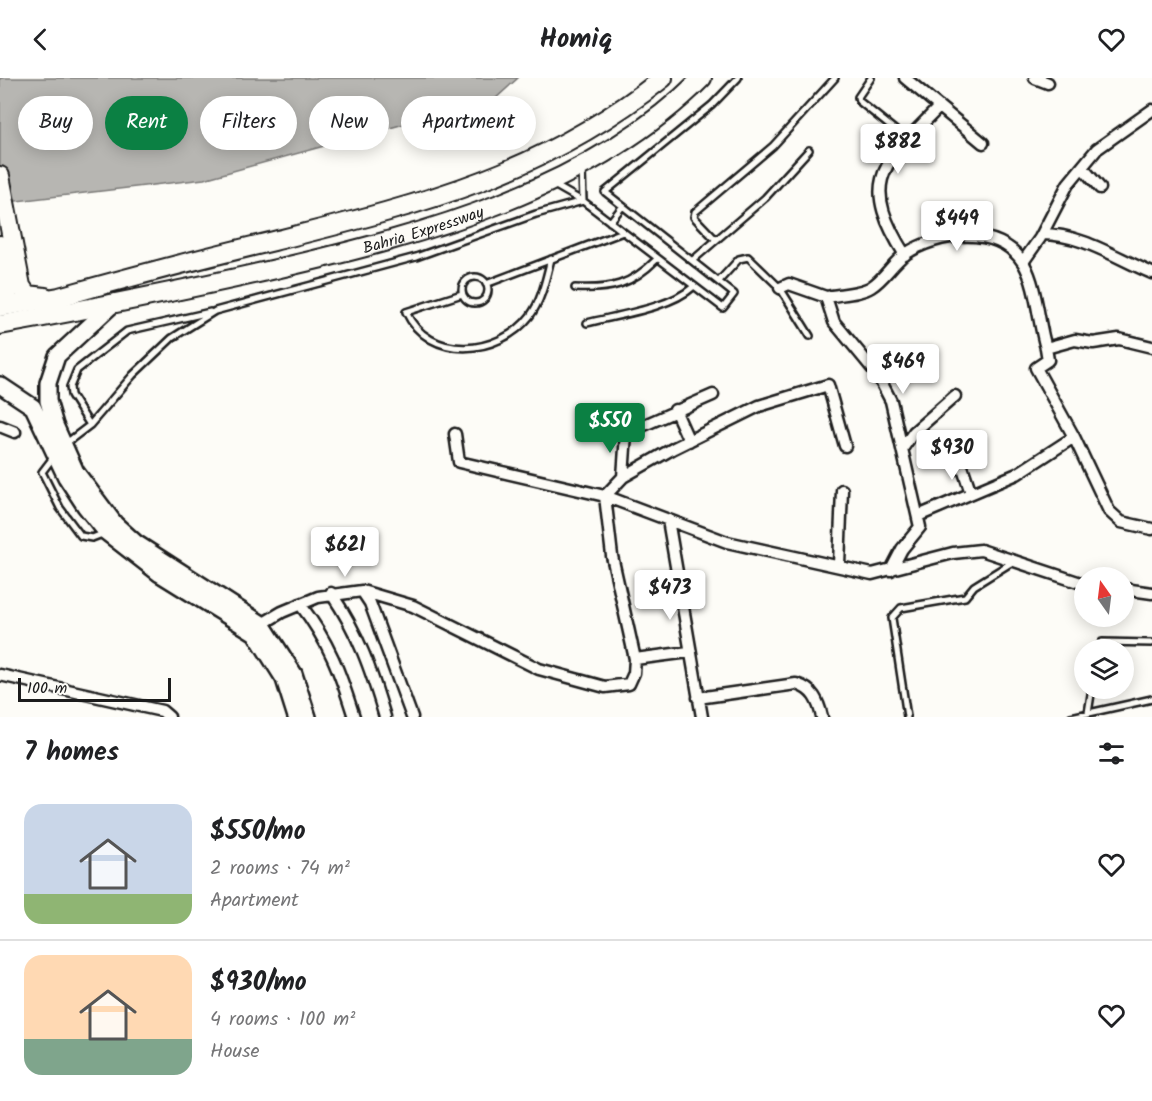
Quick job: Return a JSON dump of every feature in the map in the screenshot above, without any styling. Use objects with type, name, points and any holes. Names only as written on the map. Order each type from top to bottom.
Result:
[{"type":"main road","name":"Bahria Expressway","points":[[58,297],[405,207],[522,166],[594,128],[663,78]]},
{"type":"main road","name":"Bahria Expressway","points":[[0,325],[111,306],[380,245],[502,202],[581,165],[667,109],[702,78]]},
{"type":"main road","points":[[0,176],[10,292]]},
{"type":"main road","points":[[0,246],[10,292]]},
{"type":"main road","points":[[10,292],[34,297],[58,297]]},
{"type":"main road","points":[[0,307],[58,297]]},
{"type":"main road","points":[[111,306],[57,356],[48,383],[48,401],[60,450],[84,506],[106,532],[160,574],[255,633],[284,679],[296,717]]},
{"type":"main road","points":[[0,385],[33,407],[94,499],[122,530],[166,565],[262,624],[294,674],[308,717]]},
{"type":"street","points":[[905,78],[982,143]]},
{"type":"street","points":[[1035,78],[1048,83]]},
{"type":"street","points":[[905,255],[883,216],[882,175],[892,155],[939,107]]},
{"type":"street","points":[[1023,262],[1042,234],[1068,184],[1097,149],[1152,110]]},
{"type":"street","points":[[1082,167],[1100,188]]},
{"type":"street","points":[[1042,234],[1061,235],[1096,246],[1114,257],[1152,273]]},
{"type":"street","points":[[780,288],[789,284],[826,297],[870,288],[905,255],[933,241],[968,236],[999,242],[1023,262],[1033,287],[1048,360],[1036,368],[1074,437],[1109,511],[1122,522],[1152,529]]},
{"type":"street","points":[[826,297],[834,322],[877,374],[891,401],[920,527],[916,536],[905,545],[891,570]]},
{"type":"street","points":[[1046,348],[1075,340],[1093,343],[1119,339],[1152,347]]},
{"type":"street","points":[[605,496],[623,477],[759,406],[828,385],[845,446]]},
{"type":"street","points":[[623,477],[626,433],[713,395]]},
{"type":"street","points":[[902,449],[914,432],[955,396]]},
{"type":"street","points":[[675,410],[689,441]]},
{"type":"street","points":[[0,426],[15,432]]},
{"type":"street","points":[[455,434],[459,462],[605,496],[727,543],[780,556],[839,565],[873,574],[962,551],[981,550],[1074,581]]},
{"type":"street","points":[[918,516],[1017,474],[1074,437]]},
{"type":"street","points":[[960,460],[971,494]]},
{"type":"street","points":[[839,565],[842,490]]},
{"type":"street","points":[[262,624],[300,604],[331,593],[362,591],[413,606],[539,669],[604,687],[629,684],[634,673],[635,659],[612,556],[605,496]]},
{"type":"street","points":[[668,520],[702,717]]},
{"type":"street","points":[[1134,590],[1152,593]]},
{"type":"street","points":[[362,591],[369,603],[412,717]]},
{"type":"street","points":[[331,593],[358,636],[370,666],[385,717]]},
{"type":"street","points":[[300,604],[322,632],[338,667],[354,717]]},
{"type":"street","points":[[635,659],[690,652]]},
{"type":"street","points":[[0,675],[162,711],[169,717]]},
{"type":"street","points":[[698,698],[796,684],[808,688],[815,697],[822,717]]},
{"type":"lane","points":[[549,181],[568,195],[583,201],[723,308],[734,294],[605,192],[712,105],[738,78]]},
{"type":"lane","points":[[715,239],[694,217],[696,212],[773,146],[835,78]]},
{"type":"lane","points":[[871,78],[858,97],[859,101],[907,140]]},
{"type":"lane","points":[[693,260],[765,198],[809,150]]},
{"type":"lane","points":[[581,165],[583,201]]},
{"type":"lane","points":[[90,425],[71,395],[70,387],[77,370],[128,331],[215,311],[416,257],[536,214],[583,201]]},
{"type":"lane","points":[[610,222],[622,207]]},
{"type":"lane","points":[[486,284],[623,232]]},
{"type":"lane","points":[[719,281],[743,256],[748,257],[780,288],[810,336]]},
{"type":"lane","points":[[462,294],[406,312],[419,333],[444,347],[461,349],[497,340],[518,329],[531,315],[538,301],[551,259]]},
{"type":"lane","points":[[575,288],[600,288],[628,282],[640,276],[657,259]]},
{"type":"lane","points":[[471,277],[477,277],[486,284],[487,293],[478,302],[466,299],[462,294],[462,287],[471,277]]},
{"type":"lane","points":[[587,323],[663,303],[684,295],[693,287]]},
{"type":"lane","points":[[106,532],[92,538],[81,536],[60,508],[45,483],[42,472],[60,450],[90,425],[133,375],[172,338],[215,311]]},
{"type":"lane","points":[[908,717],[892,618],[895,612],[901,608],[965,597],[982,580],[1014,561]]},
{"type":"lane","points":[[1134,642],[1152,642]]},
{"type":"lane","points":[[1088,713],[1090,699]]},
{"type":"lane","points":[[1071,717],[1152,699]]},
{"type":"shaded area","points":[[0,78],[518,78],[498,96],[401,96],[401,125],[389,128],[389,96],[309,96],[309,150],[204,179],[0,203]]}]
